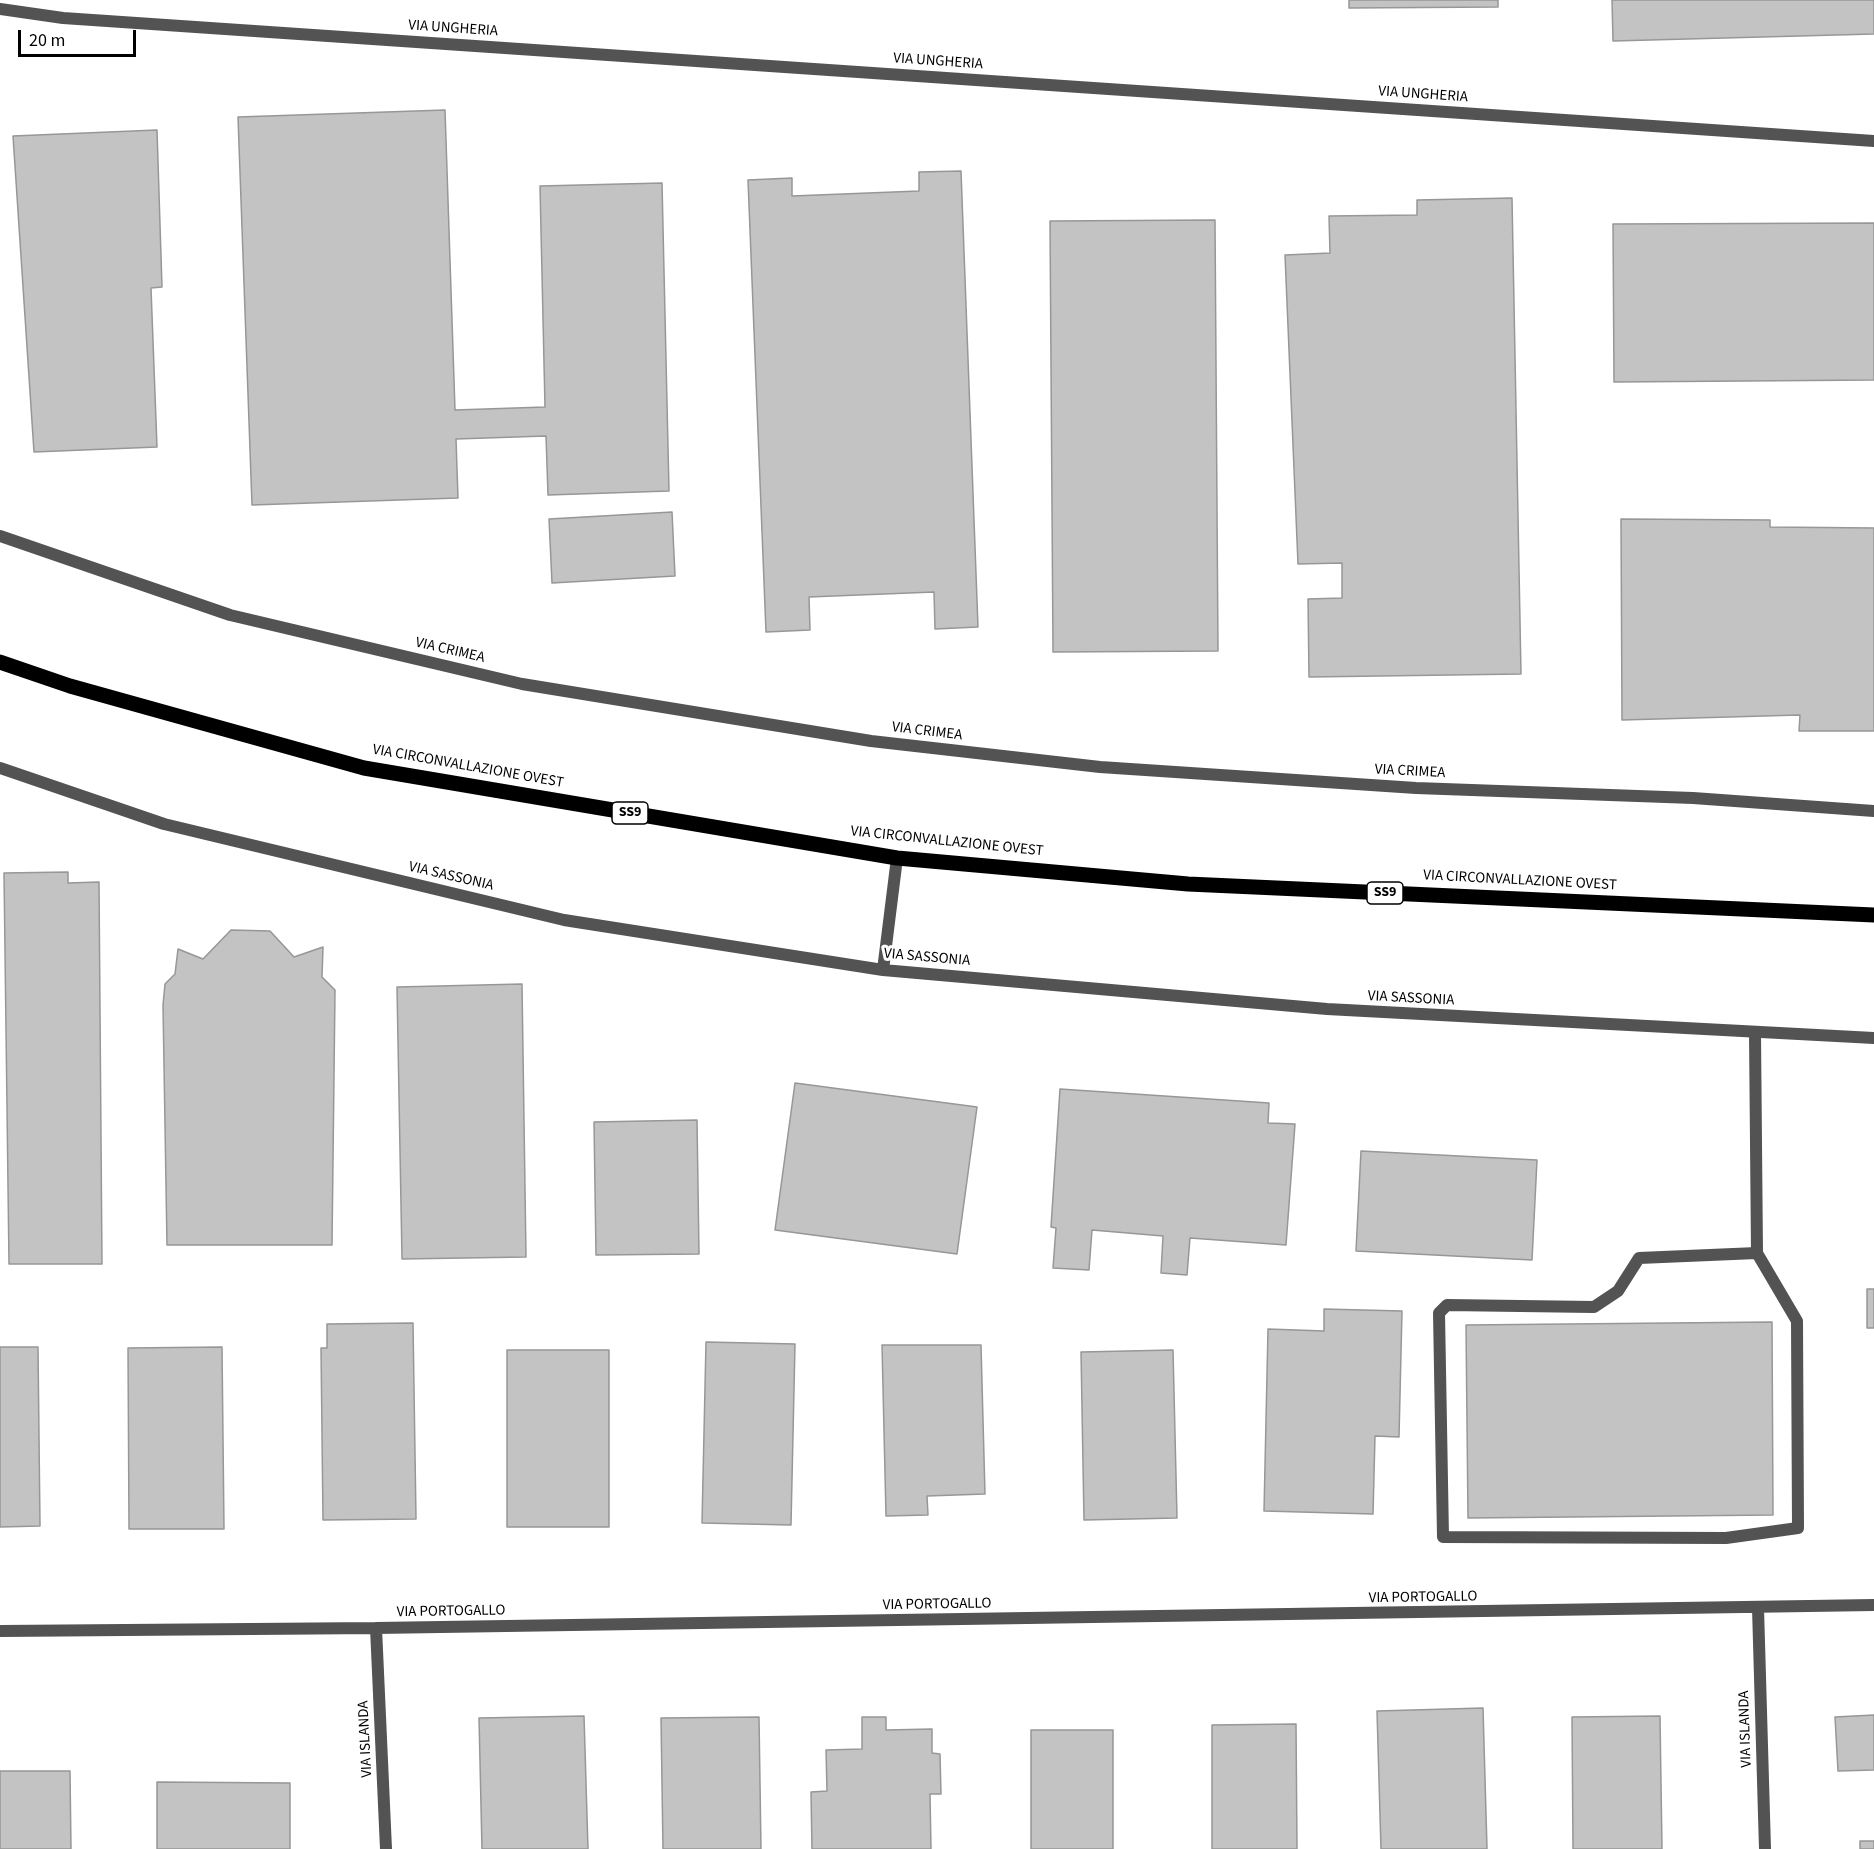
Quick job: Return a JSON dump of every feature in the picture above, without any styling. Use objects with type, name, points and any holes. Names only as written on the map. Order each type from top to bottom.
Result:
[{"type":"main road","name":"VIA CIRCONVALLAZIONE OVEST","points":[[0,663],[70,686],[364,768],[897,858],[1188,884],[1874,915]]},
{"type":"street","name":"VIA UNGHERIA","points":[[0,9],[63,18],[1874,141]]},
{"type":"street","name":"VIA CRIMEA","points":[[0,536],[230,615],[265,624],[522,684],[872,741],[1100,767],[1416,788],[1693,798],[1874,811]]},
{"type":"street","name":"VIA SASSONIA","points":[[0,768],[164,824],[564,920],[883,970],[1327,1009],[1874,1038]]},
{"type":"street","points":[[883,970],[897,858]]},
{"type":"street","points":[[1755,1033],[1757,1253],[1797,1321],[1798,1528],[1726,1538],[1443,1537],[1439,1313],[1447,1305],[1594,1307],[1618,1292],[1639,1258],[1757,1253]]},
{"type":"street","name":"VIA PORTOGALLO","points":[[0,1632],[1874,1605]]},
{"type":"street","name":"VIA ISLANDA","points":[[1758,1608],[1765,1849]]},
{"type":"street","name":"VIA ISLANDA","points":[[376,1628],[386,1849]]},
{"type":"building","points":[[1349,0],[1498,0],[1498,7],[1349,8]]},
{"type":"building","points":[[1612,0],[1874,0],[1874,34],[1613,41]]},
{"type":"building","points":[[445,110],[455,410],[545,407],[540,186],[662,183],[669,491],[548,495],[546,436],[456,439],[458,498],[252,505],[238,117]]},
{"type":"building","points":[[157,130],[162,287],[151,288],[157,447],[34,452],[13,136]]},
{"type":"building","points":[[961,171],[978,627],[935,629],[934,592],[809,597],[810,630],[766,632],[748,180],[792,178],[792,196],[919,191],[919,172]]},
{"type":"building","points":[[1512,198],[1521,674],[1309,677],[1308,599],[1342,598],[1342,563],[1298,564],[1285,255],[1330,253],[1329,216],[1417,215],[1417,200]]},
{"type":"building","points":[[1215,220],[1218,651],[1053,652],[1050,221]]},
{"type":"building","points":[[1874,223],[1874,380],[1614,382],[1613,224]]},
{"type":"building","points":[[672,512],[675,576],[552,583],[549,519]]},
{"type":"building","points":[[1621,519],[1770,520],[1770,527],[1874,528],[1874,731],[1799,731],[1800,715],[1622,720]]},
{"type":"building","points":[[68,872],[68,883],[99,882],[102,1264],[9,1264],[4,873]]},
{"type":"building","points":[[231,930],[270,931],[294,957],[323,947],[322,977],[335,990],[332,1245],[167,1245],[163,1005],[165,984],[175,974],[178,949],[203,959]]},
{"type":"building","points":[[522,984],[526,1257],[402,1259],[397,987]]},
{"type":"building","points":[[795,1083],[977,1107],[957,1254],[775,1230]]},
{"type":"building","points":[[1060,1089],[1269,1103],[1268,1123],[1295,1124],[1286,1245],[1190,1238],[1187,1275],[1161,1273],[1163,1236],[1092,1230],[1089,1270],[1053,1268],[1056,1228],[1051,1227]]},
{"type":"building","points":[[697,1120],[699,1254],[596,1255],[594,1122]]},
{"type":"building","points":[[1361,1151],[1537,1160],[1532,1260],[1356,1251]]},
{"type":"building","points":[[1867,1289],[1874,1289],[1874,1328],[1867,1328]]},
{"type":"building","points":[[1324,1309],[1402,1311],[1399,1437],[1375,1436],[1373,1514],[1264,1511],[1268,1329],[1324,1331]]},
{"type":"building","points":[[1772,1322],[1773,1515],[1468,1518],[1466,1325]]},
{"type":"building","points":[[413,1323],[416,1519],[323,1520],[321,1348],[327,1348],[327,1324]]},
{"type":"building","points":[[706,1342],[795,1344],[791,1525],[702,1523]]},
{"type":"building","points":[[882,1345],[981,1345],[985,1494],[927,1496],[928,1515],[886,1516]]},
{"type":"building","points":[[0,1347],[38,1347],[40,1526],[0,1527]]},
{"type":"building","points":[[222,1347],[224,1529],[129,1529],[128,1348]]},
{"type":"building","points":[[507,1350],[609,1350],[609,1527],[507,1527]]},
{"type":"building","points":[[1173,1350],[1177,1518],[1084,1520],[1081,1352]]},
{"type":"building","points":[[1483,1708],[1487,1849],[1381,1849],[1377,1711]]},
{"type":"building","points":[[1874,1715],[1874,1770],[1838,1771],[1835,1717]]},
{"type":"building","points":[[584,1716],[588,1849],[482,1849],[479,1718]]},
{"type":"building","points":[[1660,1716],[1662,1849],[1573,1849],[1572,1717]]},
{"type":"building","points":[[759,1717],[761,1849],[663,1849],[661,1718]]},
{"type":"building","points":[[862,1717],[886,1717],[886,1730],[932,1729],[932,1753],[940,1754],[941,1794],[930,1794],[931,1849],[812,1849],[811,1792],[827,1791],[826,1750],[862,1749]]},
{"type":"building","points":[[1296,1724],[1297,1849],[1212,1849],[1212,1725]]},
{"type":"building","points":[[1031,1730],[1113,1730],[1113,1849],[1031,1849]]},
{"type":"building","points":[[0,1771],[70,1771],[71,1849],[0,1849]]},
{"type":"building","points":[[157,1782],[290,1783],[290,1849],[157,1849]]},
{"type":"building","points":[[1860,1841],[1874,1841],[1874,1849],[1860,1849]]}]
